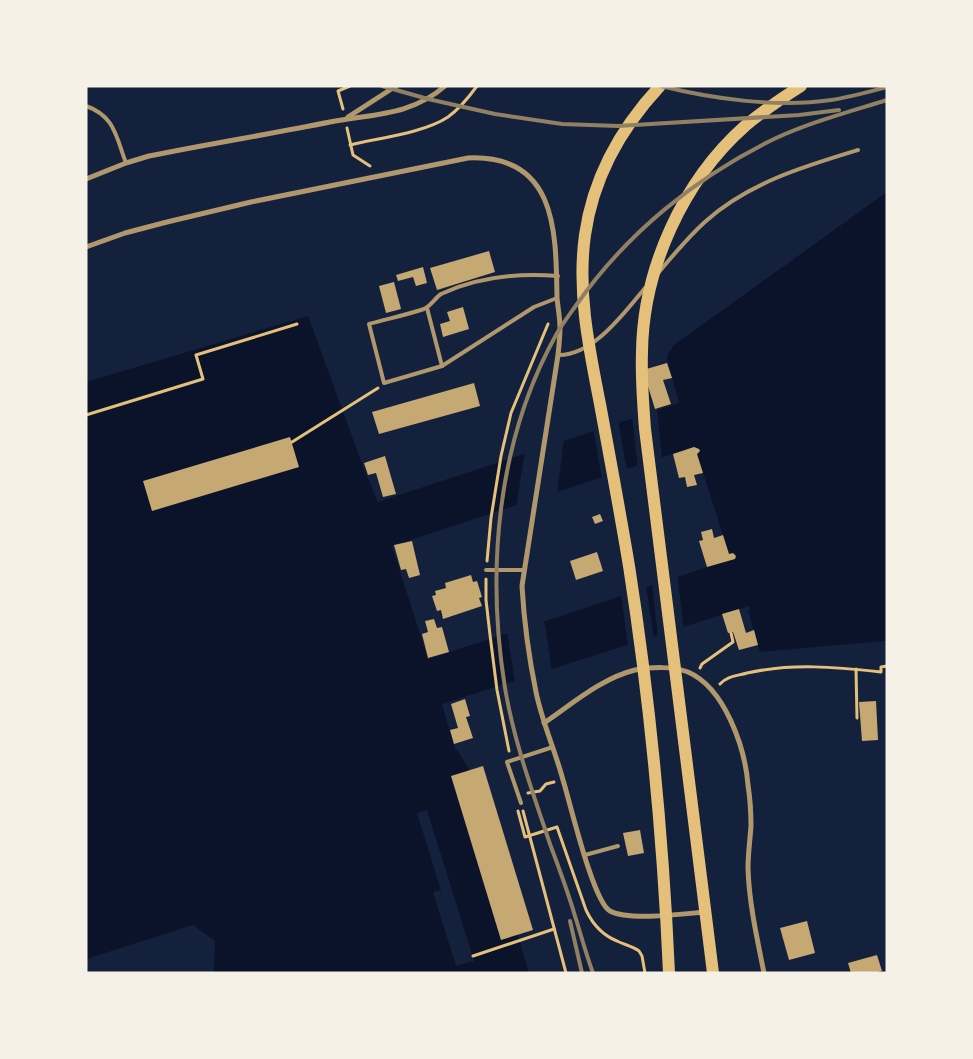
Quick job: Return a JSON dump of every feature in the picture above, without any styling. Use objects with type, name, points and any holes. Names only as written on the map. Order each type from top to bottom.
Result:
[{"type":"main road","points":[[660,86],[633,118],[604,168],[588,217],[582,276],[584,311],[590,353],[629,568],[652,744],[669,973]]},
{"type":"main road","points":[[713,973],[643,407],[642,351],[646,307],[663,246],[687,197],[708,168],[736,136],[764,112],[802,86]]},
{"type":"street","points":[[86,178],[126,163],[183,150],[345,119],[398,111],[428,100],[445,86]]},
{"type":"street","points":[[345,119],[393,87]]},
{"type":"street","points":[[86,247],[125,233],[242,204],[372,179],[451,161],[481,158],[502,161],[523,172],[540,191],[553,222],[560,328],[558,355],[534,521],[522,586],[536,692],[585,854],[604,905],[610,911],[626,915],[666,915],[705,912]]},
{"type":"street","points":[[544,723],[607,681],[634,671],[661,668],[680,670],[696,677],[714,693],[726,711],[738,738],[748,782],[751,824],[749,880],[764,973]]},
{"type":"lane","points":[[86,106],[103,114],[111,123],[126,163]]},
{"type":"lane","points":[[558,355],[578,352],[598,338],[628,308],[682,245],[707,220],[732,202],[766,182],[803,167],[858,150]]},
{"type":"lane","points":[[557,298],[534,307],[442,366],[384,383],[369,324],[427,308],[440,295],[500,276],[534,274],[558,276]]},
{"type":"lane","points":[[427,308],[442,366]]},
{"type":"lane","points":[[486,570],[524,570]]},
{"type":"lane","points":[[521,804],[507,762],[553,748]]},
{"type":"lane","points":[[585,854],[618,846]]},
{"type":"path","points":[[345,119],[338,91],[350,86]]},
{"type":"path","points":[[370,166],[353,155],[350,145],[402,133],[442,121],[460,106],[478,86]]},
{"type":"path","points":[[491,518],[506,432],[517,395],[539,347],[557,298]]},
{"type":"path","points":[[86,415],[203,378],[196,355],[297,324]]},
{"type":"path","points":[[292,442],[367,396]]},
{"type":"path","points":[[696,677],[702,664],[733,642],[731,633]]},
{"type":"path","points":[[490,635],[498,690],[510,748],[507,762]]},
{"type":"path","points":[[714,693],[725,678],[767,669],[808,666],[881,672],[880,666],[887,666]]},
{"type":"path","points":[[856,669],[857,718]]},
{"type":"path","points":[[518,796],[540,791],[546,784],[563,778]]},
{"type":"path","points":[[521,804],[566,973]]},
{"type":"path","points":[[518,810],[525,837],[557,827],[565,853]]},
{"type":"path","points":[[473,956],[554,929]]},
{"type":"water","points":[[887,192],[887,642],[760,652],[748,611],[750,609],[749,606],[442,704],[455,749],[469,770],[529,973],[214,973],[215,941],[193,925],[86,959],[86,382],[308,316],[378,502],[679,403],[667,359],[674,345]],"holes":[[[694,447],[700,451],[697,454],[729,554],[733,553],[736,556],[735,559],[428,659],[392,546]]]},
{"type":"pier","points":[[657,408],[662,460],[638,468],[632,416]]},
{"type":"pier","points":[[618,420],[627,471],[602,479],[593,428]]},
{"type":"pier","points":[[564,438],[557,494],[516,508],[525,451]]},
{"type":"pier","points":[[677,575],[684,629],[658,637],[652,583]]},
{"type":"pier","points":[[646,585],[654,639],[628,647],[621,593]]},
{"type":"pier","points":[[544,619],[552,671],[515,683],[507,631]]},
{"type":"pier","points":[[427,810],[474,961],[456,966],[433,892],[441,890],[417,813]]},
{"type":"building","points":[[489,251],[495,272],[437,290],[430,268]]},
{"type":"building","points":[[423,267],[427,283],[416,286],[413,277],[398,281],[396,275]]},
{"type":"building","points":[[394,282],[401,309],[386,313],[379,286]]},
{"type":"building","points":[[463,307],[469,329],[443,337],[440,324],[450,321],[447,312]]},
{"type":"building","points":[[667,363],[672,378],[663,380],[671,404],[655,409],[643,370]]},
{"type":"building","points":[[474,383],[480,406],[379,434],[372,412]]},
{"type":"building","points":[[290,437],[299,467],[152,511],[143,481]]},
{"type":"building","points":[[694,447],[700,451],[697,454],[703,473],[694,475],[697,485],[687,487],[685,477],[679,478],[673,454]]},
{"type":"building","points":[[385,456],[396,494],[383,497],[376,473],[368,475],[364,463]]},
{"type":"building","points":[[600,514],[603,521],[595,524],[592,517]]},
{"type":"building","points":[[712,529],[714,538],[723,535],[729,554],[733,553],[736,556],[735,559],[707,567],[699,541],[703,540],[701,532]]},
{"type":"building","points":[[412,541],[420,575],[409,578],[406,569],[401,570],[394,545]]},
{"type":"building","points":[[597,552],[603,571],[576,580],[570,561]]},
{"type":"building","points":[[471,575],[473,582],[477,581],[482,597],[479,598],[482,606],[443,619],[441,610],[437,611],[432,596],[436,595],[435,591],[446,588],[445,583]]},
{"type":"building","points":[[739,609],[746,633],[754,630],[758,645],[739,650],[733,632],[728,633],[722,614]]},
{"type":"building","points":[[434,619],[437,628],[442,627],[449,652],[428,658],[422,634],[428,632],[425,621]]},
{"type":"building","points":[[465,699],[470,716],[466,717],[473,738],[454,744],[450,730],[458,728],[451,704]]},
{"type":"building","points":[[876,701],[878,740],[862,741],[859,702]]},
{"type":"building","points":[[483,766],[533,930],[501,940],[451,776]]},
{"type":"building","points":[[640,830],[644,853],[628,856],[623,833]]},
{"type":"building","points":[[807,921],[815,953],[789,960],[780,928]]},
{"type":"building","points":[[877,955],[882,971],[851,973],[848,963]]},
{"type":"railway","points":[[382,86],[428,99],[495,114],[562,124],[618,126],[799,115],[839,110]]},
{"type":"railway","points":[[661,86],[702,95],[768,103],[831,100],[887,87]]},
{"type":"railway","points":[[593,973],[524,767],[513,728],[499,643],[497,552],[501,507],[509,462],[520,418],[536,376],[563,323],[618,254],[665,209],[717,171],[774,139],[816,122],[887,100]]},
{"type":"railway","points":[[570,921],[582,973]]}]
